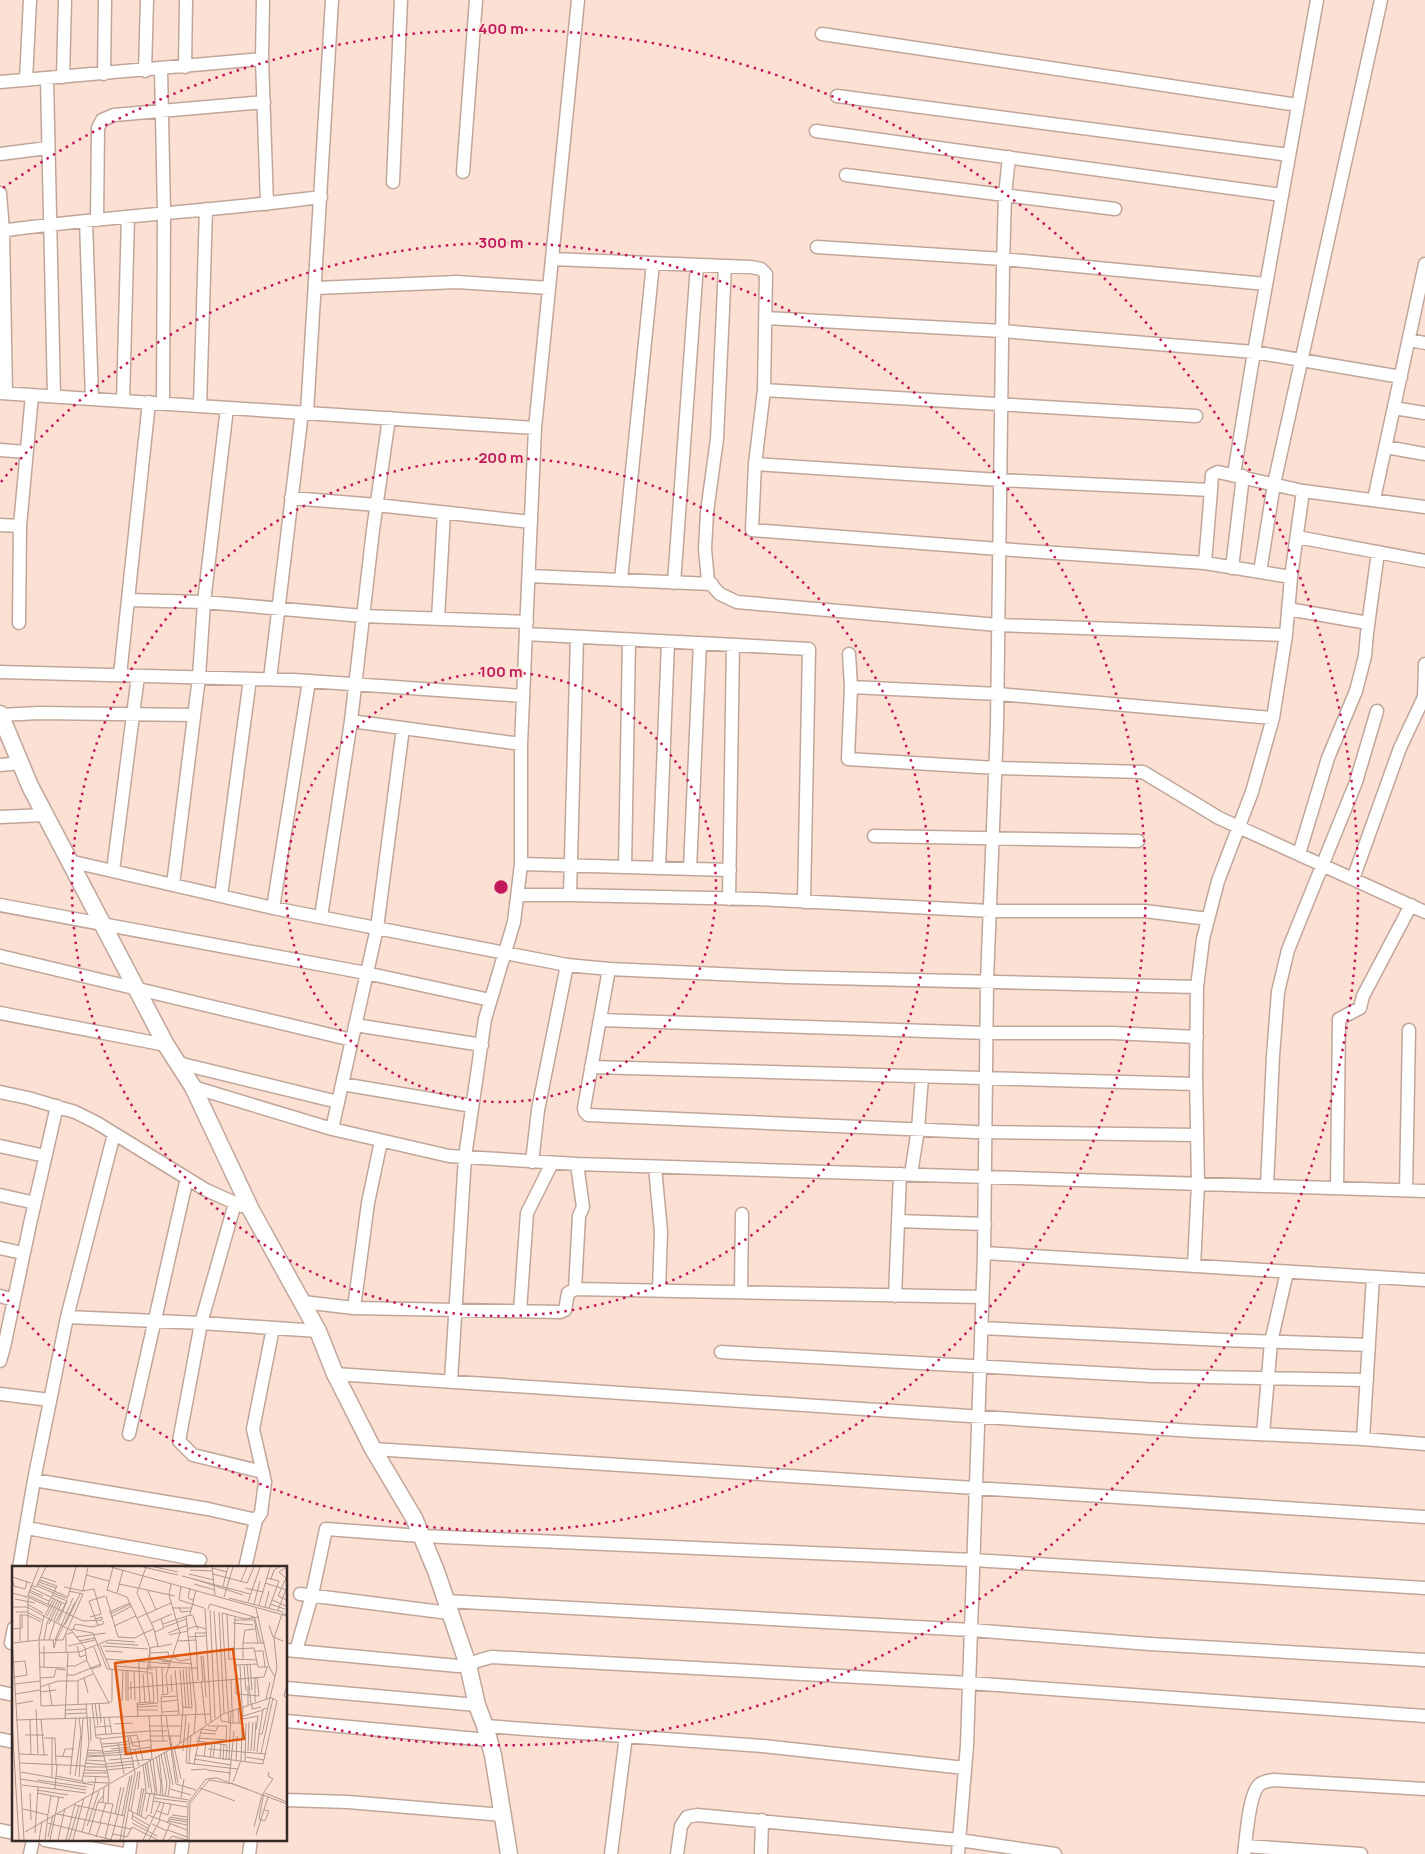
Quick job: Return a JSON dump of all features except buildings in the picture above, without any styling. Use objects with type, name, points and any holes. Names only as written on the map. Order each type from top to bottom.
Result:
[{"type":"street","points":[[26,80],[30,0]]},
{"type":"street","points":[[63,78],[65,0]]},
{"type":"street","points":[[104,74],[105,0]]},
{"type":"street","points":[[144,71],[146,0]]},
{"type":"street","points":[[185,67],[186,0]]},
{"type":"street","points":[[263,0],[262,60],[267,204]]},
{"type":"street","points":[[270,679],[291,498],[304,413],[316,288],[332,0]]},
{"type":"street","points":[[394,182],[401,0]]},
{"type":"street","points":[[463,172],[476,0]]},
{"type":"street","points":[[452,1382],[465,1157],[490,1000],[514,922],[522,864],[521,744],[535,428],[578,0]]},
{"type":"street","points":[[1232,568],[1238,475],[1254,352],[1317,0]]},
{"type":"street","points":[[1260,572],[1274,484],[1381,0]]},
{"type":"street","points":[[822,34],[1298,105]]},
{"type":"street","points":[[0,82],[262,60]]},
{"type":"street","points":[[161,69],[164,213],[163,403]]},
{"type":"street","points":[[46,79],[54,396]]},
{"type":"street","points":[[837,96],[1289,155]]},
{"type":"street","points":[[92,399],[92,220],[98,128],[102,120],[114,115],[264,102]]},
{"type":"street","points":[[816,131],[1282,195]]},
{"type":"street","points":[[0,154],[47,148]]},
{"type":"street","points":[[958,1854],[969,1683],[982,1328],[985,1224],[987,981],[998,694],[1003,259],[1005,195],[1009,157]]},
{"type":"street","points":[[846,175],[1115,208]]},
{"type":"street","points":[[0,193],[3,393],[535,428]]},
{"type":"street","points":[[1,231],[49,224],[267,204],[321,197]]},
{"type":"street","points":[[200,406],[206,209]]},
{"type":"street","points":[[123,401],[128,217]]},
{"type":"street","points":[[817,247],[1003,259],[1266,284]]},
{"type":"street","points":[[552,259],[761,268],[766,274],[764,390],[755,464],[752,530],[1205,563],[1291,577]]},
{"type":"street","points":[[622,580],[653,263]]},
{"type":"street","points":[[674,583],[697,265]]},
{"type":"street","points":[[725,266],[717,439],[705,549],[708,581],[720,594],[737,602],[998,625],[1286,635]]},
{"type":"street","points":[[1374,499],[1424,272]]},
{"type":"street","points":[[316,288],[457,282],[549,288]]},
{"type":"street","points":[[766,318],[1002,331],[1254,352],[1401,377]]},
{"type":"street","points":[[1409,340],[1425,343]]},
{"type":"street","points":[[764,390],[1196,416]]},
{"type":"street","points":[[19,622],[20,526],[32,395]]},
{"type":"street","points":[[120,675],[149,402]]},
{"type":"street","points":[[173,885],[199,677],[204,602],[227,408]]},
{"type":"street","points":[[1394,408],[1425,413]]},
{"type":"street","points":[[321,917],[351,721],[389,418]]},
{"type":"street","points":[[1386,447],[1425,454]]},
{"type":"street","points":[[0,450],[26,452]]},
{"type":"street","points":[[755,464],[1000,480],[1211,490]]},
{"type":"street","points":[[1205,563],[1212,475],[1218,472],[1303,491],[1425,507]]},
{"type":"street","points":[[1194,1266],[1198,1184],[1196,1084],[1198,988],[1203,939],[1218,881],[1252,792],[1273,718],[1286,635],[1291,577],[1303,491]]},
{"type":"street","points":[[291,498],[377,505],[531,522]]},
{"type":"street","points":[[438,619],[444,512]]},
{"type":"street","points":[[0,525],[20,526]]},
{"type":"street","points":[[1297,536],[1425,561]]},
{"type":"street","points":[[1298,854],[1328,758],[1356,691],[1365,656],[1378,552]]},
{"type":"street","points":[[529,576],[712,584]]},
{"type":"street","points":[[128,600],[204,602],[363,616],[438,619],[526,628],[577,637],[809,649],[804,902]]},
{"type":"street","points":[[1288,609],[1368,623]]},
{"type":"street","points":[[570,894],[577,637]]},
{"type":"street","points":[[625,867],[629,640]]},
{"type":"street","points":[[660,868],[668,642]]},
{"type":"street","points":[[690,869],[700,644]]},
{"type":"street","points":[[730,899],[733,645]]},
{"type":"street","points":[[849,654],[851,687],[848,759],[996,768],[1143,772],[1220,818],[1425,912]]},
{"type":"street","points":[[1353,879],[1400,748],[1424,697],[1425,664]]},
{"type":"street","points":[[0,672],[270,679],[523,696]]},
{"type":"street","points":[[113,871],[138,676]]},
{"type":"street","points":[[221,896],[250,679]]},
{"type":"street","points":[[273,908],[309,681]]},
{"type":"street","points":[[851,687],[998,694],[1273,718]]},
{"type":"street","points":[[1267,1186],[1278,992],[1288,950],[1356,782],[1377,711]]},
{"type":"street","points":[[194,715],[133,713],[0,715],[30,786],[166,1044],[193,1087],[251,1210],[318,1331],[335,1374],[373,1449],[414,1518],[436,1571],[468,1665],[477,1705],[493,1755],[509,1854]]},
{"type":"street","points":[[351,721],[521,744]]},
{"type":"street","points":[[332,1129],[377,928],[403,728]]},
{"type":"street","points":[[0,765],[20,763]]},
{"type":"street","points":[[0,817],[45,815]]},
{"type":"street","points":[[874,836],[1138,841]]},
{"type":"street","points":[[69,861],[273,908],[567,965],[609,969],[788,977],[1198,988]]},
{"type":"street","points":[[522,864],[730,870]]},
{"type":"street","points":[[518,895],[570,894],[730,899],[990,912],[1144,911],[1208,920]]},
{"type":"street","points":[[1337,1188],[1339,1019],[1360,1008],[1363,996],[1411,905]]},
{"type":"street","points":[[0,906],[366,973],[490,1000]]},
{"type":"street","points":[[0,956],[352,1040]]},
{"type":"street","points":[[532,1162],[538,1110],[567,965]]},
{"type":"street","points":[[609,969],[584,1108],[585,1112],[594,1116],[986,1132],[1197,1135]]},
{"type":"street","points":[[0,1014],[166,1044]]},
{"type":"street","points":[[600,1020],[987,1032],[1113,1033],[1197,1037]]},
{"type":"street","points":[[355,1025],[482,1045]]},
{"type":"street","points":[[1406,1190],[1409,1030]]},
{"type":"street","points":[[178,1063],[338,1102]]},
{"type":"street","points":[[591,1067],[1196,1084]]},
{"type":"street","points":[[895,1296],[898,1220],[906,1174],[918,1129],[922,1077]]},
{"type":"street","points":[[342,1084],[472,1106]]},
{"type":"street","points":[[193,1087],[332,1129],[450,1156],[532,1162],[655,1167],[1425,1190]]},
{"type":"street","points":[[0,1092],[57,1106],[97,1123],[206,1190],[251,1210]]},
{"type":"street","points":[[0,1361],[34,1202],[57,1106]]},
{"type":"street","points":[[19,1566],[34,1480],[67,1317],[114,1134]]},
{"type":"street","points":[[354,1308],[368,1203],[381,1141]]},
{"type":"street","points":[[0,1146],[45,1156]]},
{"type":"street","points":[[520,1311],[527,1213],[552,1163]]},
{"type":"street","points":[[575,1288],[579,1216],[583,1207],[577,1164]]},
{"type":"street","points":[[655,1167],[661,1232],[659,1290]]},
{"type":"street","points":[[129,1434],[187,1178]]},
{"type":"street","points":[[0,1194],[34,1202]]},
{"type":"street","points":[[235,1203],[201,1323],[179,1441],[193,1455],[263,1472]]},
{"type":"street","points":[[741,1292],[742,1214]]},
{"type":"street","points":[[898,1220],[985,1224]]},
{"type":"street","points":[[0,1248],[23,1253]]},
{"type":"street","points":[[984,1254],[1425,1280]]},
{"type":"street","points":[[1263,1434],[1271,1342],[1287,1272]]},
{"type":"street","points":[[1363,1439],[1373,1277]]},
{"type":"street","points":[[303,1302],[354,1308],[560,1312],[566,1310],[568,1293],[575,1288],[982,1297]]},
{"type":"street","points":[[0,1296],[14,1300]]},
{"type":"street","points":[[67,1317],[318,1331]]},
{"type":"street","points":[[246,1566],[256,1520],[261,1513],[265,1482],[253,1429],[273,1328]]},
{"type":"street","points":[[982,1328],[1369,1345]]},
{"type":"street","points":[[722,1352],[1150,1376],[1366,1380]]},
{"type":"street","points":[[335,1374],[1425,1444]]},
{"type":"street","points":[[0,1394],[50,1400]]},
{"type":"street","points":[[373,1449],[1425,1517]]},
{"type":"street","points":[[34,1480],[208,1509],[256,1520]]},
{"type":"street","points":[[27,1528],[200,1560]]},
{"type":"street","points":[[1425,1588],[973,1560],[421,1536],[326,1529],[291,1651],[458,1666],[468,1665],[482,1658],[492,1656],[969,1683],[1425,1716]]},
{"type":"street","points":[[306,1595],[447,1607],[971,1630],[1150,1644],[1425,1660]]},
{"type":"street","points":[[288,1688],[477,1705]]},
{"type":"street","points":[[288,1721],[487,1733],[626,1736],[763,1746],[965,1768]]},
{"type":"street","points":[[612,1854],[626,1736]]},
{"type":"street","points":[[1361,1854],[1245,1850],[1253,1794],[1258,1786],[1266,1781],[1274,1780],[1425,1789]]},
{"type":"street","points":[[288,1800],[348,1802],[503,1815]]},
{"type":"street","points":[[677,1854],[681,1826],[687,1817],[697,1814],[959,1840],[1055,1854]]},
{"type":"street","points":[[761,1854],[762,1820]]},
{"type":"street","points":[[57,1842],[123,1854]]}]
